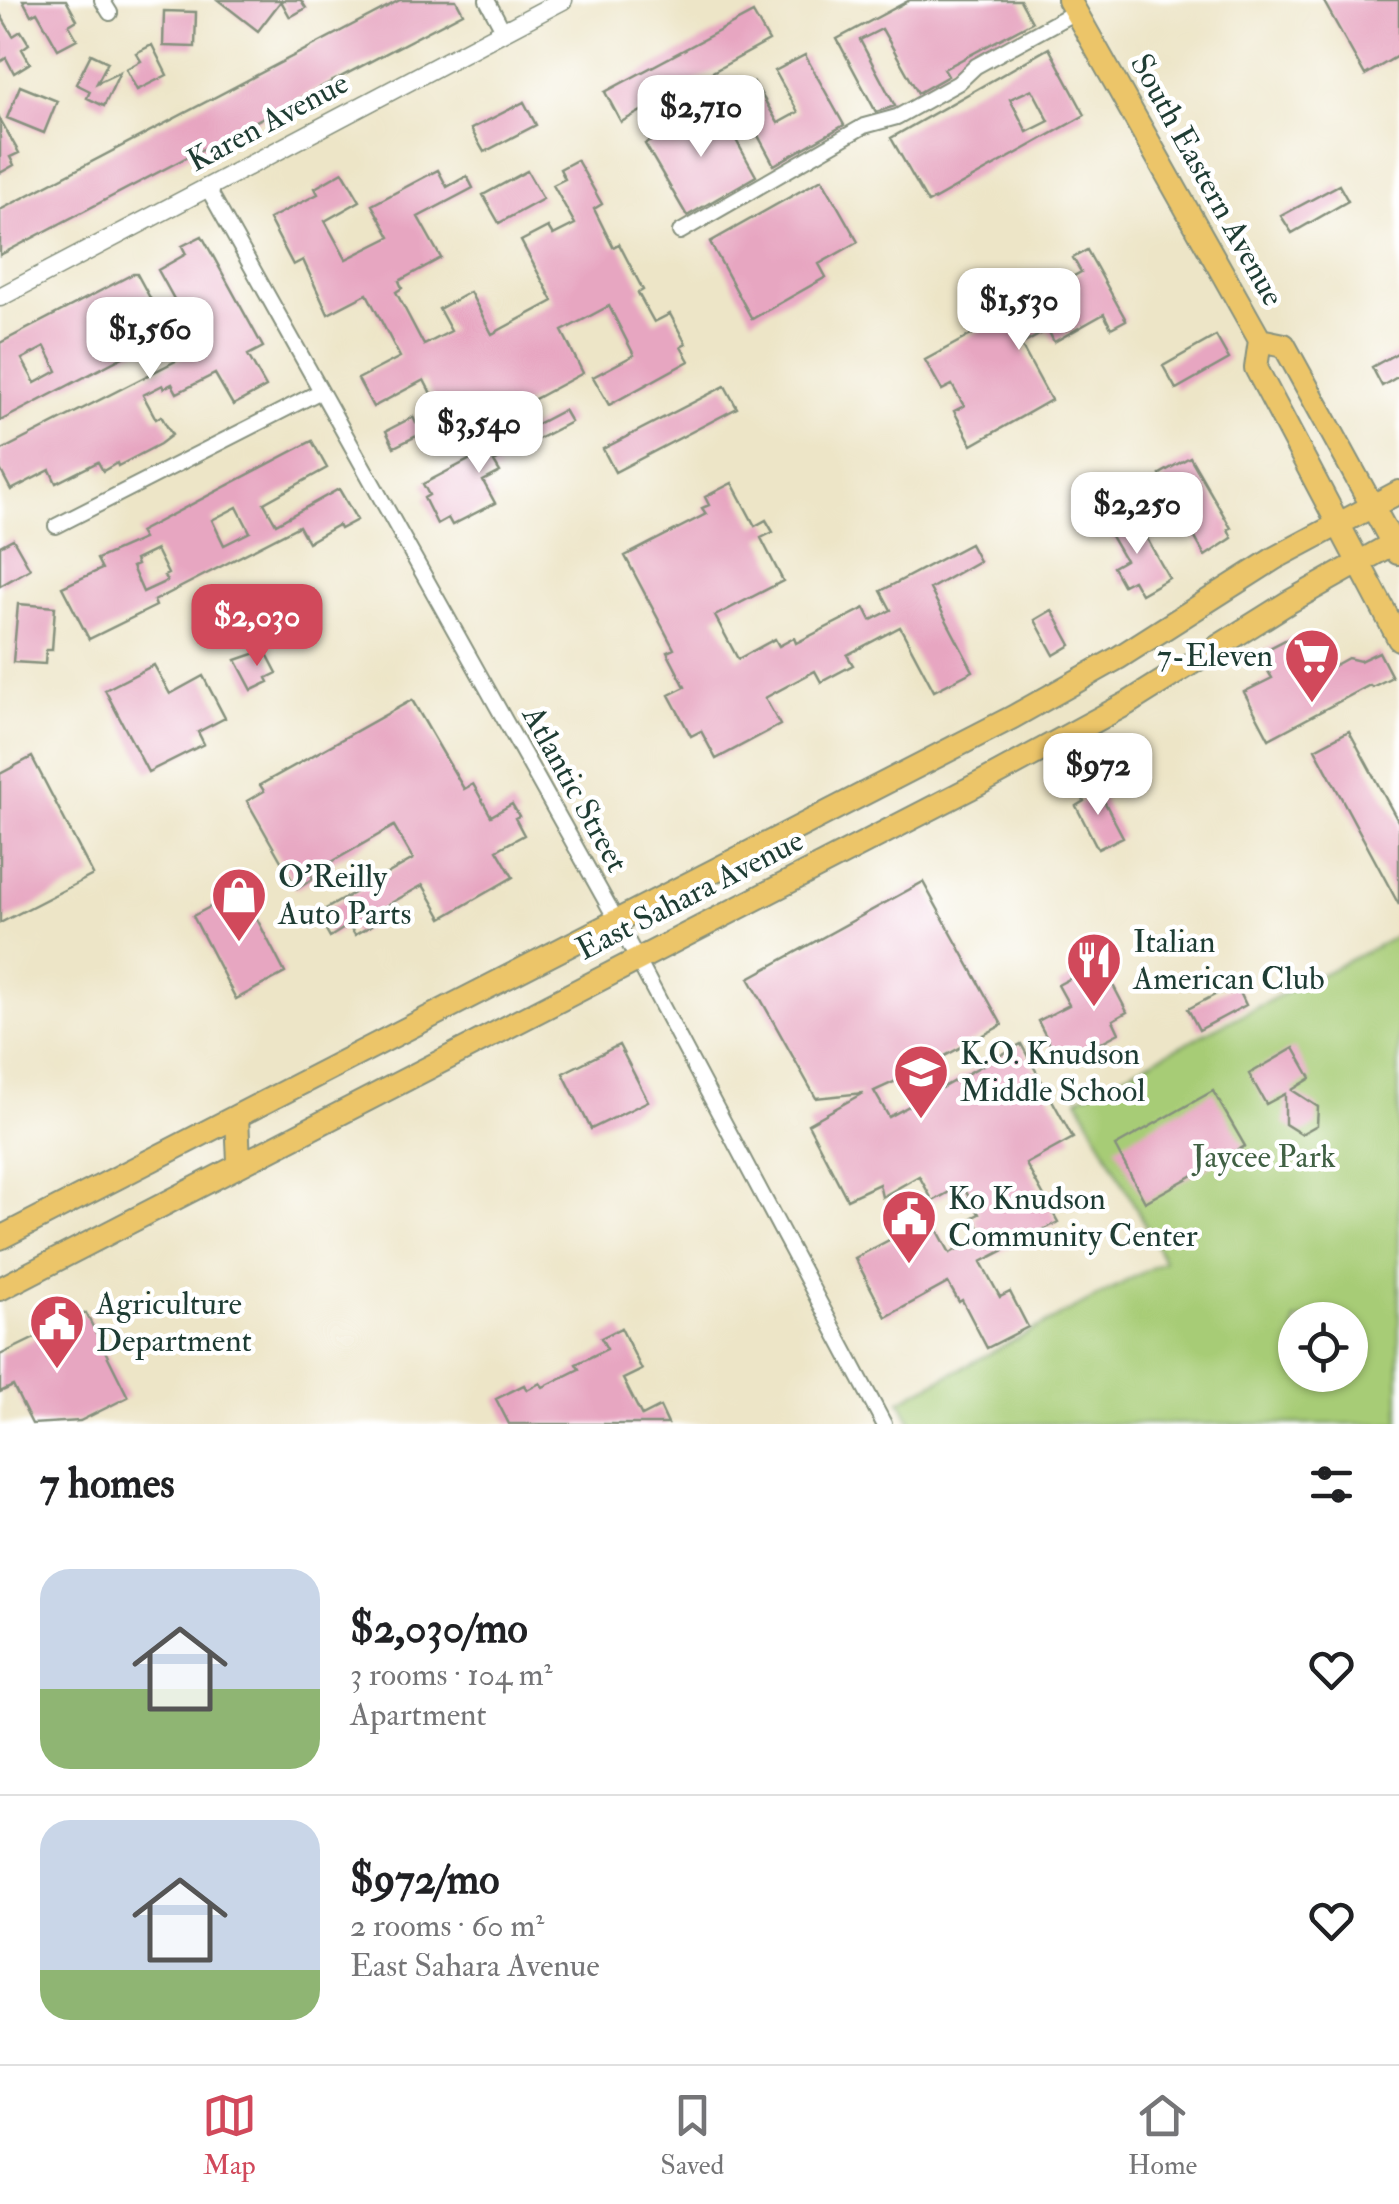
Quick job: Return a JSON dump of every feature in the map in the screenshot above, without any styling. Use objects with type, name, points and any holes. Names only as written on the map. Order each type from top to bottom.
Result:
[{"type":"main road","name":"South Eastern Avenue","points":[[1072,6],[1260,340],[1256,368],[1399,639]]},
{"type":"main road","name":"South Eastern Avenue","points":[[1260,340],[1284,346],[1397,546]]},
{"type":"main road","name":"East Sahara Avenue","points":[[0,1238],[1012,717],[1102,668],[1275,558],[1399,492]]},
{"type":"main road","name":"East Sahara Avenue","points":[[0,1288],[1021,761],[1128,703],[1358,562],[1397,546]]},
{"type":"main road","points":[[1012,717],[1021,761]]},
{"type":"main road","points":[[237,1116],[240,1163]]},
{"type":"street","points":[[487,0],[504,32]]},
{"type":"street","name":"Karen Avenue","points":[[0,297],[563,0]]},
{"type":"street","points":[[680,232],[864,126],[896,117],[958,84],[976,66],[1072,6]]},
{"type":"street","name":"Atlantic Street","points":[[208,188],[617,921],[884,1424]]},
{"type":"street","points":[[56,526],[320,391]]},
{"type":"green space","name":"Jaycee Park","points":[[1399,935],[1399,1424],[912,1424],[900,1401],[1164,1261],[1078,1098]]},
{"type":"building","points":[[23,0],[66,0],[77,20],[69,25],[77,39],[58,49],[37,12],[31,15]]},
{"type":"building","points":[[218,0],[301,0],[306,8],[290,17],[281,1],[258,31]]},
{"type":"building","points":[[400,0],[456,0],[463,13],[0,255],[0,210]]},
{"type":"building","points":[[910,0],[1020,0],[1032,22],[944,69],[948,76],[918,93],[882,29],[860,40],[895,106],[876,112],[837,39]]},
{"type":"building","points":[[1323,0],[1399,0],[1399,55],[1365,75]]},
{"type":"building","points":[[164,11],[196,12],[195,47],[163,46]]},
{"type":"building","points":[[753,13],[769,41],[621,122],[605,92]]},
{"type":"building","points":[[0,14],[13,36],[21,31],[29,44],[22,49],[30,63],[14,73],[6,58],[0,62]]},
{"type":"building","points":[[152,45],[167,75],[137,90],[126,69],[141,61],[136,53]]},
{"type":"building","points":[[1049,48],[1085,115],[928,203],[891,138]],"holes":[[[1032,89],[1049,121],[1027,132],[1010,99]]]},
{"type":"building","points":[[91,54],[108,62],[97,83],[120,72],[104,106],[87,98],[90,91],[76,84]]},
{"type":"building","points":[[805,55],[844,125],[774,165],[735,93],[754,82],[778,123],[798,112],[775,71]]},
{"type":"building","points":[[20,86],[57,101],[44,133],[7,118]]},
{"type":"building","points":[[524,102],[536,125],[484,152],[471,129]]},
{"type":"building","points":[[716,104],[756,176],[687,216],[645,144]]},
{"type":"building","points":[[0,119],[19,153],[10,157],[14,165],[0,173]]},
{"type":"building","points":[[577,160],[602,204],[594,209],[613,247],[619,244],[643,290],[638,293],[654,322],[670,314],[686,344],[681,347],[689,361],[609,405],[593,377],[634,355],[609,306],[562,331],[583,373],[494,421],[484,403],[394,447],[386,431],[413,417],[416,423],[440,411],[424,380],[373,407],[358,379],[400,357],[367,294],[328,314],[303,260],[293,265],[269,219],[318,194],[315,188],[343,172],[360,201],[325,221],[346,259],[390,237],[372,205],[438,170],[447,187],[467,176],[473,188],[418,217],[441,258],[399,281],[402,288],[396,292],[424,345],[451,331],[439,309],[470,292],[492,334],[553,301],[521,241],[548,227],[553,235],[575,224],[553,185],[565,179],[560,169]]},
{"type":"building","points":[[527,171],[543,199],[499,223],[483,195]]},
{"type":"building","points":[[822,179],[858,242],[819,264],[826,277],[752,319],[710,242]]},
{"type":"building","points":[[1339,185],[1348,201],[1292,233],[1281,216]]},
{"type":"building","points":[[202,236],[263,347],[248,355],[266,387],[233,405],[215,374],[177,393],[172,384],[164,388],[163,385],[143,395],[156,419],[161,416],[172,435],[160,444],[103,471],[98,462],[56,483],[50,470],[11,490],[0,469],[0,451],[201,348],[158,270],[186,254],[182,246]]},
{"type":"building","points":[[1087,250],[1126,320],[1111,328],[1104,314],[1054,342],[1048,330],[1021,345],[1051,400],[972,445],[954,411],[964,406],[952,385],[942,390],[925,360],[1004,317],[1010,328],[1038,312],[1031,300],[1081,272],[1073,258]]},
{"type":"building","points":[[133,274],[137,274],[169,333],[0,421],[0,343]],"holes":[[[123,306],[135,329],[114,340],[102,317]],[[45,347],[57,371],[35,383],[22,359]]]},
{"type":"building","points":[[1216,336],[1229,359],[1176,389],[1163,366]]},
{"type":"building","points":[[1399,352],[1399,376],[1382,386],[1372,367]]},
{"type":"building","points":[[725,386],[737,408],[615,472],[603,449]]},
{"type":"building","points":[[564,410],[571,422],[494,462],[500,472],[483,481],[495,503],[452,525],[448,518],[437,524],[424,498],[429,495],[423,484]]},
{"type":"building","points":[[312,441],[327,468],[264,503],[276,524],[339,489],[357,520],[340,529],[338,525],[308,542],[299,526],[89,639],[62,587],[102,569],[97,559],[143,539],[139,532]],"holes":[[[237,507],[250,532],[224,545],[212,520]],[[156,550],[168,574],[164,576],[167,581],[143,592],[132,567],[137,565],[135,560]]]},
{"type":"building","points":[[1190,457],[1231,528],[1228,529],[1232,538],[1205,556],[1160,474]]},
{"type":"building","points":[[732,483],[755,526],[766,520],[773,532],[761,538],[783,581],[715,616],[738,659],[775,639],[779,646],[794,638],[796,643],[865,608],[871,620],[891,610],[881,591],[970,544],[979,561],[930,589],[973,671],[934,691],[900,627],[847,655],[853,665],[821,682],[815,671],[765,698],[780,725],[716,759],[701,731],[691,736],[669,695],[685,687],[667,652],[674,649],[625,556],[706,514],[702,508],[709,505],[705,497]]},
{"type":"building","points":[[1132,512],[1169,578],[1141,594],[1133,580],[1123,585],[1113,567],[1125,560],[1111,536],[1123,529],[1118,520]]},
{"type":"building","points":[[13,539],[30,569],[0,586],[0,546]]},
{"type":"building","points":[[18,604],[55,607],[52,650],[46,650],[45,664],[13,662]]},
{"type":"building","points":[[1052,610],[1071,645],[1054,655],[1035,620]]},
{"type":"building","points":[[1291,637],[1310,671],[1319,674],[1348,658],[1360,661],[1379,652],[1392,677],[1269,739],[1244,692],[1272,678],[1258,654]]},
{"type":"building","points":[[265,650],[277,673],[252,690],[236,660]]},
{"type":"building","points":[[154,665],[170,694],[203,676],[225,718],[198,732],[204,744],[148,772],[105,690]]},
{"type":"building","points":[[412,700],[464,789],[473,784],[491,816],[512,804],[519,816],[515,818],[524,835],[497,850],[513,877],[442,918],[423,885],[379,910],[384,918],[355,935],[349,925],[330,937],[317,914],[413,859],[394,826],[311,874],[313,879],[297,889],[247,801],[264,791],[260,785]]},
{"type":"building","points":[[1349,731],[1399,823],[1399,905],[1315,749]]},
{"type":"building","points":[[32,757],[93,875],[0,923],[0,774]]},
{"type":"building","points":[[1095,784],[1123,837],[1098,849],[1076,806],[1084,801],[1080,793]]},
{"type":"building","points":[[923,882],[1002,1025],[919,1070],[922,1094],[911,1074],[874,1091],[889,1117],[1021,1044],[1073,1138],[1026,1164],[1058,1222],[981,1262],[1000,1297],[1010,1292],[1028,1327],[987,1348],[962,1300],[959,1302],[948,1283],[886,1317],[855,1258],[931,1218],[950,1253],[983,1235],[973,1217],[979,1214],[962,1185],[933,1201],[919,1176],[882,1197],[879,1184],[847,1199],[808,1124],[863,1093],[816,1098],[749,978]]},
{"type":"building","name":"O'Reilly Auto Parts","points":[[242,890],[285,973],[236,999],[193,916]]},
{"type":"building","name":"Italian American Club","points":[[1101,962],[1127,1012],[1113,1020],[1119,1033],[1077,1055],[1073,1049],[1063,1055],[1059,1049],[1054,1052],[1038,1021],[1069,1005],[1058,985]]},
{"type":"building","points":[[1236,984],[1246,1005],[1199,1030],[1188,1009]]},
{"type":"building","points":[[619,1045],[648,1101],[591,1129],[563,1073]]},
{"type":"building","points":[[1294,1048],[1311,1078],[1292,1090],[1318,1107],[1317,1125],[1301,1134],[1285,1124],[1285,1094],[1266,1104],[1249,1074]]},
{"type":"building","points":[[1213,1091],[1245,1146],[1145,1202],[1115,1146]]},
{"type":"building","name":"Agriculture Department","points":[[86,1313],[128,1397],[80,1421],[32,1424],[13,1386],[0,1392],[0,1355],[71,1315],[73,1320]]},
{"type":"building","points":[[621,1328],[642,1370],[623,1379],[642,1416],[660,1407],[668,1424],[509,1424],[496,1399],[524,1385],[527,1390],[540,1383],[543,1387],[579,1369],[576,1364],[607,1349],[601,1338]]},
{"type":"place","name":"7-Eleven","points":[[1312,705]]},
{"type":"place","name":"O'Reilly Auto Parts","points":[[239,944]]},
{"type":"place","name":"Italian American Club","points":[[1094,1009]]},
{"type":"place","name":"K.O. Knudson Middle School","points":[[921,1121]]},
{"type":"place","name":"Ko Knudson Community Center","points":[[909,1266]]},
{"type":"place","name":"Agriculture Department","points":[[57,1371]]}]
